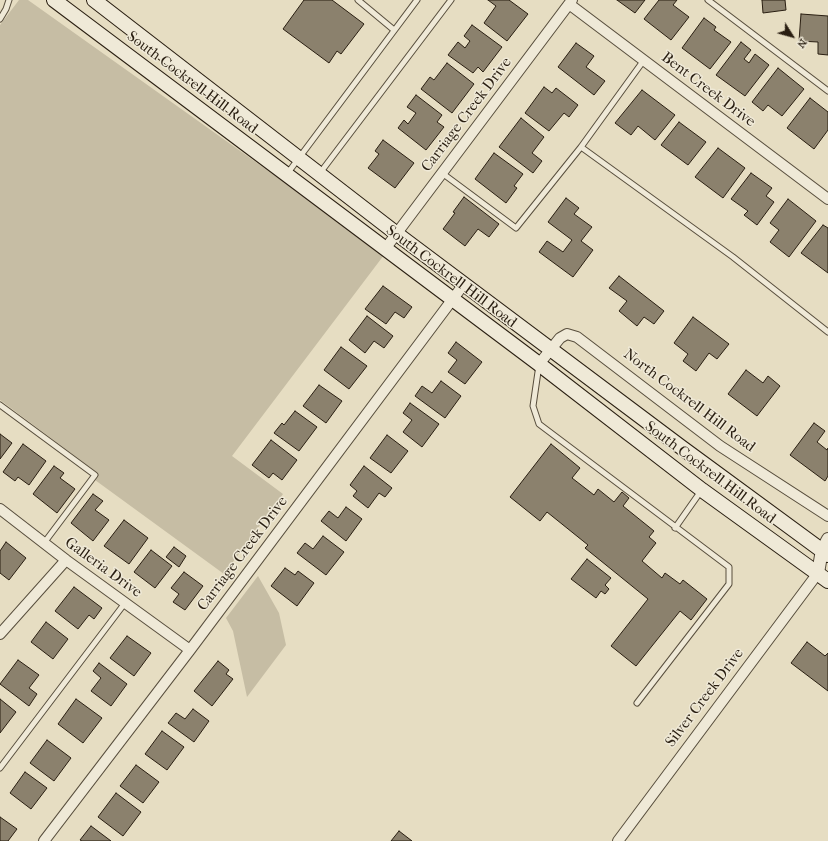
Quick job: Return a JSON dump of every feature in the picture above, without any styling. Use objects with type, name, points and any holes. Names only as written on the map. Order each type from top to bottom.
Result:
[{"type":"main road","name":"South Cockrell Hill Road","points":[[54,0],[539,364],[702,490],[825,574]]},
{"type":"main road","name":"South Cockrell Hill Road","points":[[94,0],[397,234],[681,447],[826,548]]},
{"type":"street","name":"Bent Creek Drive","points":[[570,2],[828,199]]},
{"type":"street","name":"Carriage Creek Drive","points":[[385,249],[570,2]]},
{"type":"street","name":"Carriage Creek Drive","points":[[44,841],[190,650],[464,284]]},
{"type":"street","name":"North Cockrell Hill Road","points":[[539,364],[560,338],[567,334],[578,337],[720,446],[828,516]]},
{"type":"street","name":"Galleria Drive","points":[[0,509],[66,560],[190,650]]},
{"type":"street","name":"Silver Creek Drive","points":[[618,841],[825,574],[826,548]]},
{"type":"street","points":[[0,634],[66,560]]},
{"type":"lane","points":[[0,19],[9,0]]},
{"type":"lane","points":[[358,0],[394,30]]},
{"type":"lane","points":[[286,175],[417,0]]},
{"type":"lane","points":[[319,174],[451,0]]},
{"type":"lane","points":[[708,0],[828,91]]},
{"type":"lane","points":[[442,173],[516,228],[580,147],[644,60]]},
{"type":"lane","points":[[580,147],[733,257],[828,332]]},
{"type":"lane","points":[[539,364],[533,406],[539,424],[675,528],[729,567],[729,584],[637,703]]},
{"type":"lane","points":[[0,405],[95,475],[44,543]]},
{"type":"lane","points":[[675,528],[702,490]]},
{"type":"lane","points":[[0,768],[125,603]]},
{"type":"shaded area","points":[[19,0],[28,0],[384,255],[232,456],[283,494],[224,574],[95,480],[99,474],[0,400],[0,25]]},
{"type":"shaded area","points":[[258,576],[279,613],[286,645],[247,697],[233,631],[226,618]]},
{"type":"building","points":[[304,0],[332,0],[364,24],[341,54],[337,51],[329,63],[283,29]]},
{"type":"building","points":[[488,0],[509,0],[528,14],[507,41],[484,23],[496,6]]},
{"type":"building","points":[[617,0],[645,0],[635,13]]},
{"type":"building","points":[[659,0],[677,0],[673,5],[689,17],[671,40],[644,19]]},
{"type":"building","points":[[762,0],[785,0],[786,10],[763,13]]},
{"type":"building","points":[[801,14],[828,16],[828,55],[818,54],[818,42],[799,41]]},
{"type":"building","points":[[704,18],[716,27],[714,30],[731,42],[710,69],[682,48]]},
{"type":"building","points":[[472,25],[502,47],[483,72],[478,67],[473,73],[448,55],[458,42],[465,48],[470,41],[464,36]]},
{"type":"building","points":[[741,42],[751,50],[744,59],[749,63],[755,54],[769,65],[745,96],[716,75]]},
{"type":"building","points":[[576,43],[594,56],[586,67],[605,81],[594,95],[558,67]]},
{"type":"building","points":[[447,63],[474,84],[452,113],[421,89],[430,77],[434,80]]},
{"type":"building","points":[[778,68],[804,89],[782,116],[768,105],[763,111],[752,102]]},
{"type":"building","points":[[544,87],[552,93],[556,88],[578,105],[569,117],[564,113],[549,131],[525,113]]},
{"type":"building","points":[[642,90],[675,115],[655,140],[638,126],[631,135],[615,123]]},
{"type":"building","points":[[416,95],[442,115],[437,122],[444,127],[426,150],[398,128],[404,120],[408,124],[416,113],[407,107]]},
{"type":"building","points":[[810,98],[828,112],[828,130],[814,149],[787,128]]},
{"type":"building","points":[[521,118],[544,137],[532,153],[542,161],[533,173],[499,147]]},
{"type":"building","points":[[679,122],[706,142],[688,165],[661,145]]},
{"type":"building","points":[[383,140],[414,163],[395,188],[368,168],[379,154],[375,151]]},
{"type":"building","points":[[718,148],[745,168],[723,198],[695,177]]},
{"type":"building","points":[[494,153],[523,174],[514,186],[517,188],[506,203],[475,179]]},
{"type":"building","points":[[751,173],[772,188],[766,196],[774,202],[757,225],[744,215],[748,211],[731,199]]},
{"type":"building","points":[[464,197],[499,224],[489,237],[478,229],[465,246],[443,229],[455,213],[453,212]]},
{"type":"building","points":[[566,198],[579,208],[574,214],[592,227],[581,241],[593,250],[573,277],[539,252],[547,241],[563,252],[572,240],[548,222]]},
{"type":"building","points":[[788,199],[816,221],[789,257],[770,242],[779,230],[770,223]]},
{"type":"building","points":[[823,225],[828,228],[828,273],[801,253]]},
{"type":"building","points":[[619,276],[664,311],[654,324],[644,317],[637,326],[619,311],[627,301],[609,288]]},
{"type":"building","points":[[383,286],[412,307],[404,318],[395,312],[386,324],[365,309]]},
{"type":"building","points":[[367,316],[393,336],[384,348],[374,341],[365,353],[349,340]]},
{"type":"building","points":[[693,317],[729,344],[717,359],[709,353],[696,371],[683,361],[688,354],[674,343]]},
{"type":"building","points":[[456,342],[482,362],[465,384],[448,372],[457,360],[448,353]]},
{"type":"building","points":[[341,347],[367,366],[349,389],[324,370]]},
{"type":"building","points":[[746,370],[763,383],[768,376],[780,386],[757,416],[728,394]]},
{"type":"building","points":[[441,381],[461,396],[445,418],[415,396],[422,386],[432,393]]},
{"type":"building","points":[[319,385],[342,401],[326,423],[303,406]]},
{"type":"building","points":[[410,403],[439,424],[422,447],[403,432],[412,420],[403,413]]},
{"type":"building","points":[[295,411],[317,427],[299,451],[274,433],[282,423],[284,425]]},
{"type":"building","points":[[814,423],[825,431],[817,442],[827,450],[828,448],[828,476],[825,481],[790,455]]},
{"type":"building","points":[[0,434],[12,443],[0,459]]},
{"type":"building","points":[[387,435],[408,451],[391,473],[370,458]]},
{"type":"building","points":[[271,440],[297,460],[282,480],[273,473],[269,478],[252,465]]},
{"type":"building","points":[[23,444],[46,461],[29,485],[18,477],[15,481],[3,472]]},
{"type":"building","points":[[551,444],[580,468],[572,478],[594,495],[598,489],[614,502],[622,492],[629,498],[623,506],[654,531],[649,537],[656,543],[642,561],[662,578],[665,573],[680,584],[683,580],[707,599],[691,620],[680,611],[636,666],[611,646],[648,599],[585,548],[588,545],[547,512],[540,521],[510,497]]},
{"type":"building","points":[[54,466],[64,473],[60,478],[75,489],[57,513],[33,494]]},
{"type":"building","points":[[364,466],[392,488],[385,497],[379,493],[368,508],[353,496],[357,491],[350,485]]},
{"type":"building","points":[[93,494],[103,501],[95,510],[109,520],[93,541],[71,523]]},
{"type":"building","points":[[346,507],[362,519],[346,541],[321,521],[329,511],[338,518]]},
{"type":"building","points":[[124,520],[148,538],[129,564],[104,546]]},
{"type":"building","points":[[323,536],[344,552],[326,575],[297,553],[305,543],[313,549]]},
{"type":"building","points":[[6,542],[26,558],[9,580],[0,573],[0,551]]},
{"type":"building","points":[[174,547],[186,556],[179,567],[166,557]]},
{"type":"building","points":[[151,550],[172,566],[155,588],[134,572]]},
{"type":"building","points":[[587,559],[611,578],[605,585],[609,589],[605,594],[601,591],[596,598],[571,579]]},
{"type":"building","points":[[285,568],[295,575],[298,571],[314,583],[297,606],[271,586]]},
{"type":"building","points":[[184,572],[203,586],[185,610],[173,602],[179,594],[171,588]]},
{"type":"building","points":[[74,587],[102,608],[94,619],[89,615],[78,629],[55,611]]},
{"type":"building","points":[[46,622],[68,639],[53,659],[31,642]]},
{"type":"building","points":[[127,636],[151,653],[134,676],[110,658]]},
{"type":"building","points":[[807,642],[825,656],[828,653],[828,691],[791,663]]},
{"type":"building","points":[[18,660],[39,675],[29,688],[37,694],[29,706],[0,684]]},
{"type":"building","points":[[218,661],[229,670],[226,674],[233,679],[212,706],[194,691]]},
{"type":"building","points":[[99,663],[127,684],[111,706],[91,691],[101,678],[93,671]]},
{"type":"building","points":[[0,699],[16,712],[0,733]]},
{"type":"building","points":[[76,699],[102,718],[83,743],[58,724]]},
{"type":"building","points":[[193,709],[209,721],[194,742],[168,723],[176,713],[185,719]]},
{"type":"building","points":[[162,731],[184,747],[167,770],[145,754]]},
{"type":"building","points":[[47,740],[71,758],[54,781],[30,763]]},
{"type":"building","points":[[136,765],[159,782],[143,803],[120,786]]},
{"type":"building","points":[[25,772],[47,788],[31,809],[10,793]]},
{"type":"building","points":[[116,793],[141,812],[123,836],[98,817]]},
{"type":"building","points":[[0,817],[17,829],[8,841],[0,841]]},
{"type":"building","points":[[91,826],[111,841],[80,840]]},
{"type":"building","points":[[399,831],[412,841],[391,841]]}]
